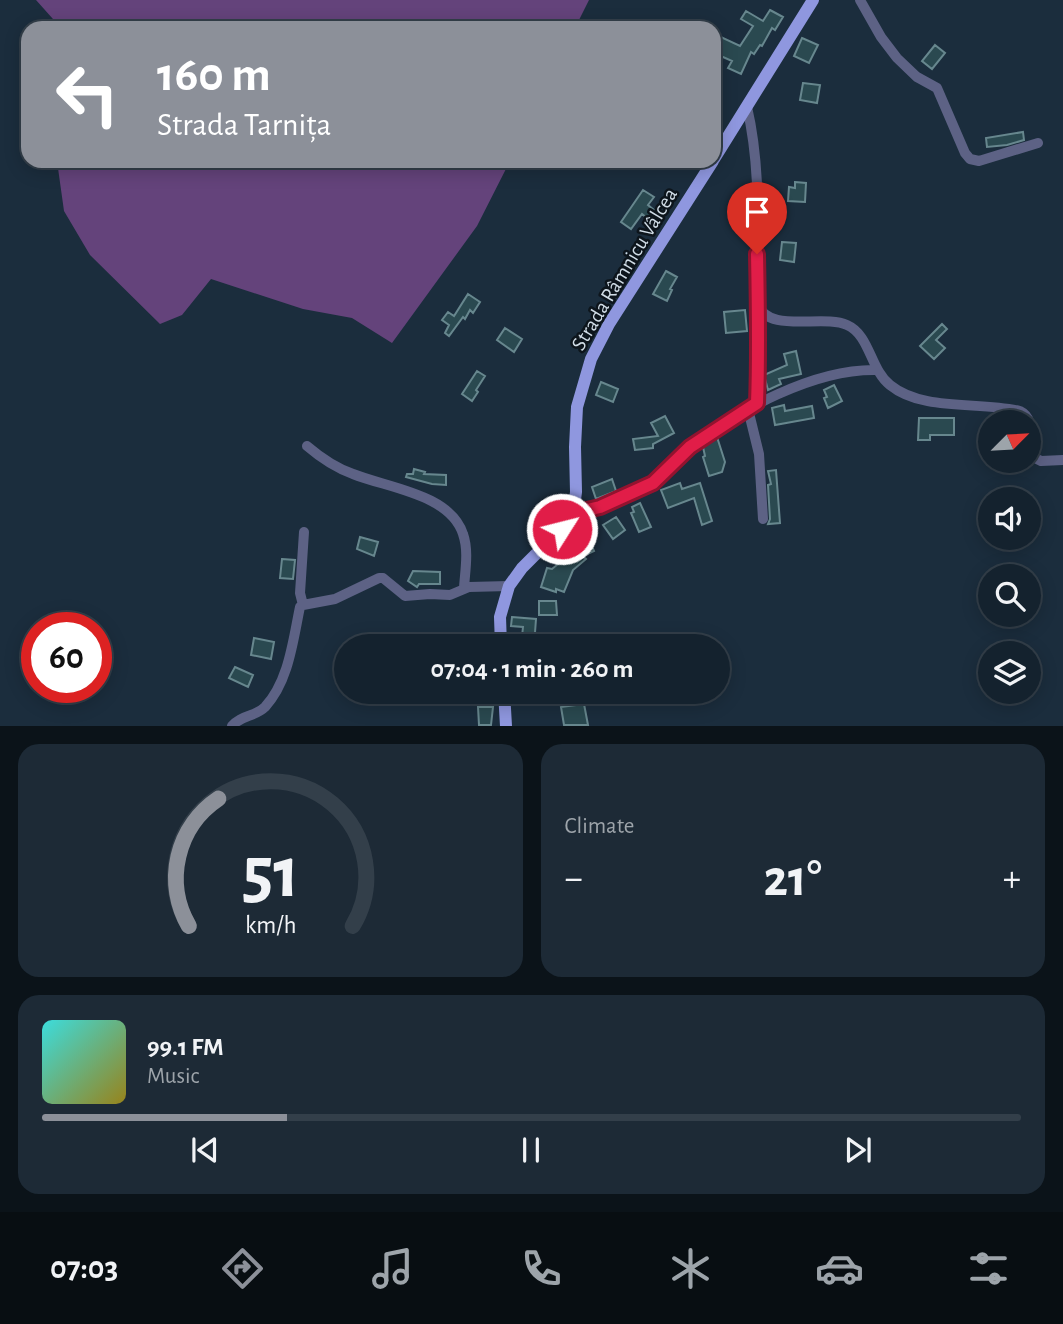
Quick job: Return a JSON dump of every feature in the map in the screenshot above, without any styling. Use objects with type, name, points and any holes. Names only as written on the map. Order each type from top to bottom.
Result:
[{"type":"main road","name":"Strada Râmnicu Vâlcea","points":[[721,148],[813,0]]},
{"type":"main road","name":"Strada Râmnicu Vâlcea","points":[[501,634],[500,617],[509,586],[522,568],[562,529],[570,514],[576,492],[577,407],[591,359],[609,324],[708,168]]},
{"type":"main road","points":[[505,704],[506,726]]},
{"type":"street","points":[[860,0],[881,37],[897,58],[917,76],[937,88],[970,159],[979,161],[1038,143]]},
{"type":"street","points":[[747,107],[752,127],[757,178],[760,310],[752,406],[759,454],[763,519]]},
{"type":"street","points":[[760,310],[771,319],[830,320],[847,325],[858,332],[876,370],[892,386],[912,397],[1013,409],[1026,413],[1030,420],[1033,457],[1041,461],[1063,460]]},
{"type":"street","points":[[570,514],[600,507],[653,483],[690,447],[752,406],[835,375],[849,371],[876,370]]},
{"type":"street","points":[[307,446],[331,464],[353,475],[410,493],[448,510],[464,535],[464,588]]},
{"type":"street","points":[[303,605],[300,593],[304,532]]},
{"type":"street","points":[[232,726],[240,718],[258,713],[271,700],[288,660],[300,607],[303,605],[335,599],[379,578],[383,578],[405,596],[450,595],[464,588],[509,586]]},
{"type":"shaded area","points":[[36,0],[589,0],[578,21],[55,21]]},
{"type":"shaded area","points":[[58,168],[506,168],[477,226],[392,343],[352,318],[303,309],[211,279],[182,315],[160,324],[90,255],[64,211]]},
{"type":"building","points":[[770,10],[783,17],[775,30],[772,28],[762,46],[760,45],[754,54],[751,52],[741,74],[728,68],[732,61],[721,56],[721,37],[740,46],[753,26],[741,19],[746,11],[763,21]]},
{"type":"building","points":[[802,38],[818,45],[809,63],[794,56]]},
{"type":"building","points":[[935,45],[945,53],[932,69],[922,61]]},
{"type":"building","points":[[803,83],[820,85],[817,103],[800,100]]},
{"type":"building","points":[[1023,132],[1024,140],[987,147],[986,138]]},
{"type":"building","points":[[795,182],[806,183],[805,202],[788,201],[789,187],[795,188]]},
{"type":"building","points":[[643,190],[654,197],[648,205],[659,214],[652,222],[642,214],[631,229],[621,222]]},
{"type":"building","points":[[782,242],[796,243],[794,262],[780,260]]},
{"type":"building","points":[[666,271],[677,277],[667,301],[653,294]]},
{"type":"building","points":[[468,294],[480,302],[473,313],[470,310],[465,319],[463,317],[449,336],[445,333],[449,325],[442,320],[448,312],[454,316]]},
{"type":"building","points":[[745,310],[747,331],[726,333],[724,312]]},
{"type":"building","points":[[942,324],[947,329],[936,340],[945,348],[934,359],[920,346]]},
{"type":"building","points":[[505,328],[522,339],[514,352],[497,340]]},
{"type":"building","points":[[796,351],[801,374],[779,379],[781,384],[768,390],[764,375],[787,365],[784,354]]},
{"type":"building","points":[[477,371],[485,376],[472,401],[462,394]]},
{"type":"building","points":[[601,382],[618,389],[613,402],[596,395]]},
{"type":"building","points":[[834,385],[842,401],[828,408],[824,390]]},
{"type":"building","points":[[784,405],[785,411],[812,406],[814,418],[775,425],[772,408]]},
{"type":"building","points":[[665,416],[674,433],[653,444],[653,448],[635,450],[633,439],[658,436],[651,423]]},
{"type":"building","points":[[919,418],[954,418],[954,435],[930,435],[930,440],[918,440]]},
{"type":"building","points":[[717,437],[725,462],[722,472],[709,476],[703,447]]},
{"type":"building","points":[[414,469],[425,472],[424,474],[446,475],[446,485],[406,477],[407,474],[413,474]]},
{"type":"building","points":[[776,470],[780,523],[768,524],[768,485],[771,484],[768,471]]},
{"type":"building","points":[[612,479],[616,491],[596,499],[592,487]]},
{"type":"building","points":[[680,483],[682,489],[700,483],[712,521],[702,525],[694,498],[668,508],[661,490]]},
{"type":"building","points":[[640,503],[651,527],[639,532],[631,513],[634,512],[632,507]]},
{"type":"building","points":[[616,517],[625,530],[613,539],[603,525]]},
{"type":"building","points":[[360,537],[378,542],[374,556],[357,549]]},
{"type":"building","points":[[589,539],[594,551],[583,556],[586,559],[573,570],[564,592],[541,587],[547,568],[552,569]]},
{"type":"building","points":[[282,559],[295,560],[293,579],[280,578]]},
{"type":"building","points":[[413,571],[440,572],[440,584],[419,584],[417,587],[408,581]]},
{"type":"building","points":[[539,601],[556,601],[557,615],[539,615]]},
{"type":"building","points":[[512,617],[536,619],[535,634],[522,634],[523,627],[511,626]]},
{"type":"building","points":[[254,638],[274,642],[271,659],[251,655]]},
{"type":"building","points":[[235,667],[253,675],[248,687],[229,678]]},
{"type":"building","points":[[584,704],[588,725],[564,725],[561,707]]},
{"type":"building","points":[[478,707],[493,707],[491,725],[479,725]]},
{"type":"route","points":[[562,529],[570,514],[600,507],[653,483],[690,447],[757,403],[760,310],[757,254]]}]
